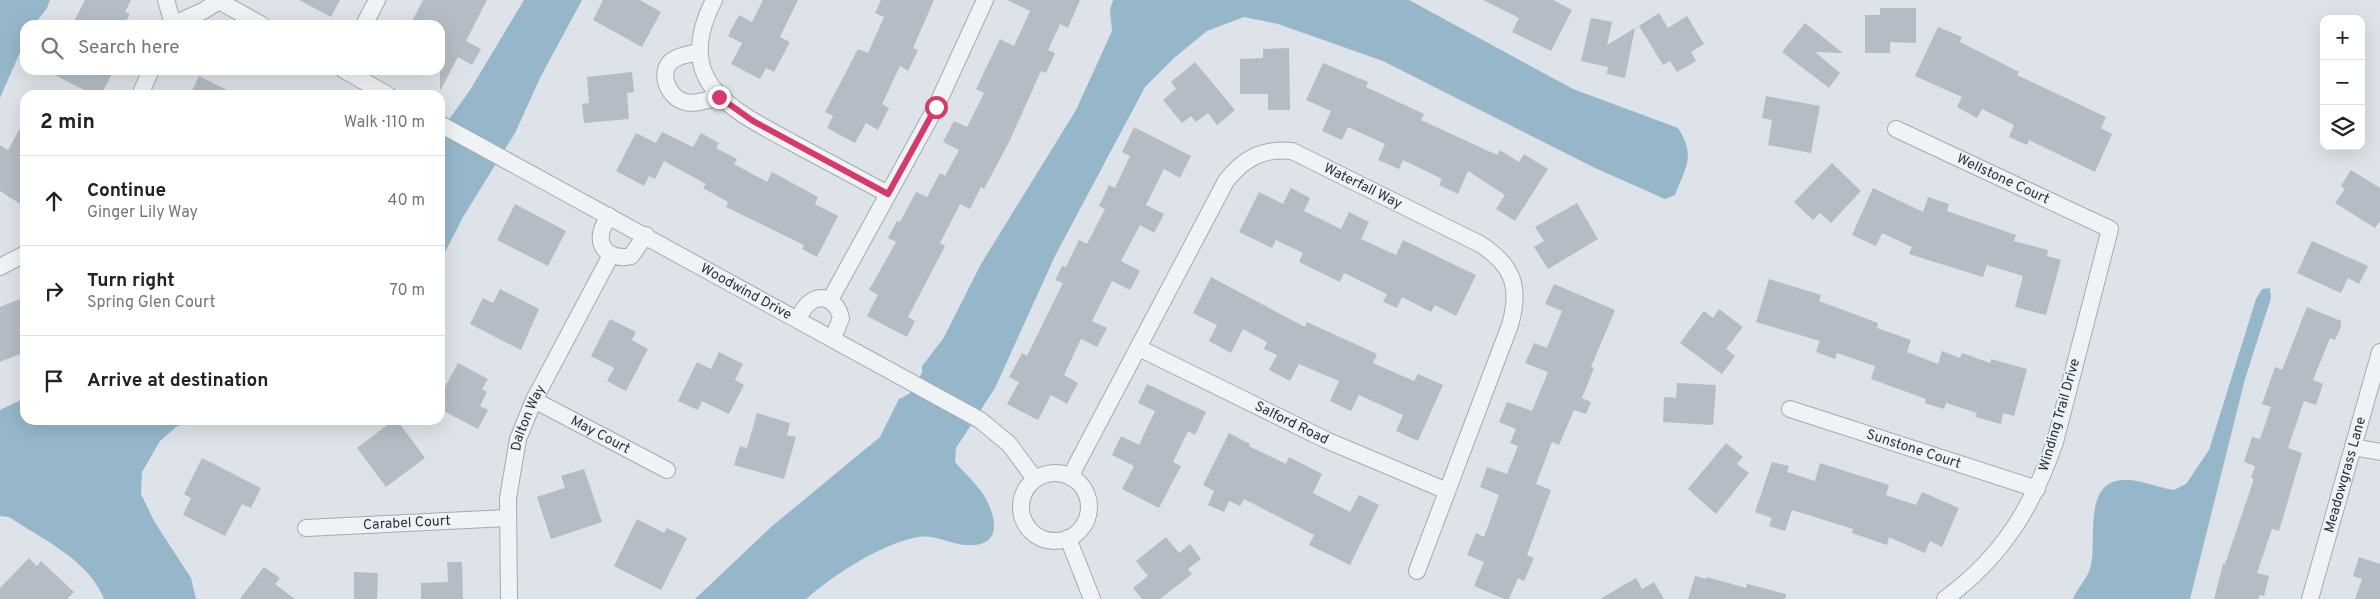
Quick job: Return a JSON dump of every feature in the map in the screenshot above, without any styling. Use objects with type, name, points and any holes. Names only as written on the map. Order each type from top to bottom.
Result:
[{"type":"street","points":[[166,0],[172,20]]},
{"type":"street","points":[[184,20],[203,11],[218,0],[253,20]]},
{"type":"street","points":[[367,20],[377,0]]},
{"type":"street","points":[[714,0],[703,27],[699,52],[705,75],[719,97],[753,121],[888,194]]},
{"type":"street","points":[[830,300],[952,75],[986,0]]},
{"type":"street","points":[[699,52],[678,57],[669,64],[666,70],[666,86],[676,99],[684,102],[691,103],[719,97]]},
{"type":"street","points":[[142,90],[149,75]]},
{"type":"street","points":[[358,75],[381,90]]},
{"type":"street","name":"Woodwind Drive","points":[[445,127],[646,235],[980,420],[1009,444],[1035,479]]},
{"type":"street","name":"Wellstone Court","points":[[1896,130],[2110,229]]},
{"type":"street","name":"Waterfall Way","points":[[1070,477],[1226,181],[1234,170],[1245,161],[1265,152],[1292,151],[1306,156],[1480,244],[1504,263],[1515,286],[1516,301],[1512,318],[1417,572]]},
{"type":"street","points":[[609,216],[601,234],[601,240],[606,251],[611,255],[621,258],[630,256],[646,235]]},
{"type":"street","name":"Winding Trail Drive","points":[[1946,599],[1966,584],[1993,556],[2020,520],[2036,489],[2055,442],[2110,229]]},
{"type":"street","name":"Dalton Way","points":[[509,599],[508,518],[514,458],[518,439],[534,400],[611,255]]},
{"type":"street","points":[[0,267],[20,257]]},
{"type":"street","points":[[798,319],[811,301],[816,298],[830,300],[837,306],[841,318],[832,338]]},
{"type":"street","name":"Salford Road","points":[[1139,348],[1326,440],[1447,491]]},
{"type":"street","name":"Meadowgrass Lane","points":[[2310,599],[2380,352]]},
{"type":"street","name":"May Court","points":[[534,400],[667,470]]},
{"type":"street","name":"Sunstone Court","points":[[1790,409],[2036,489]]},
{"type":"street","points":[[2353,446],[2380,452]]},
{"type":"street","points":[[1050,473],[1070,477],[1079,484],[1086,494],[1088,512],[1085,523],[1078,532],[1068,538],[1055,541],[1043,539],[1031,531],[1024,522],[1021,509],[1022,498],[1027,487],[1035,479],[1050,473]]},
{"type":"street","name":"Carabel Court","points":[[306,528],[508,518]]},
{"type":"street","points":[[1068,538],[1092,599]]},
{"type":"water","points":[[0,0],[50,0],[47,8],[38,20],[20,20],[20,52],[0,98]]},
{"type":"water","points":[[524,0],[582,0],[541,76],[515,133],[463,217],[445,252],[445,125],[470,90]]},
{"type":"water","points":[[1113,0],[1409,0],[1573,89],[1678,128],[1687,146],[1686,168],[1675,195],[1665,199],[1595,168],[1383,61],[1278,24],[1244,17],[1207,31],[1174,58],[1145,87],[1055,256],[995,388],[956,448],[955,462],[980,490],[988,503],[994,520],[992,536],[987,541],[979,544],[968,545],[925,536],[905,540],[859,561],[806,599],[695,599],[771,527],[880,437],[899,399],[909,394],[922,373],[922,366],[943,339],[981,264],[1076,110],[1112,31],[1110,10]]},
{"type":"water","points":[[2270,288],[2271,298],[2245,379],[2190,599],[2073,599],[2088,574],[2091,565],[2094,513],[2097,500],[2103,489],[2112,482],[2126,480],[2174,490],[2186,484],[2209,450],[2256,299],[2262,289]]},
{"type":"water","points":[[20,400],[20,425],[181,425],[160,441],[142,472],[141,494],[154,521],[191,578],[196,599],[104,599],[97,585],[76,562],[50,542],[9,517],[0,516],[0,410]]},
{"type":"building","points":[[85,0],[131,0],[125,12],[130,14],[127,20],[75,20]]},
{"type":"building","points":[[299,0],[340,0],[331,17]]},
{"type":"building","points":[[423,0],[487,0],[466,41],[481,49],[472,65],[458,57],[441,90],[440,75],[445,75],[445,20],[413,20]]},
{"type":"building","points":[[603,0],[640,0],[661,12],[642,47],[593,20]]},
{"type":"building","points":[[763,0],[798,0],[780,37],[790,42],[774,72],[766,68],[760,79],[731,64],[742,43],[728,36],[739,15],[752,22]]},
{"type":"building","points":[[881,0],[934,0],[913,48],[918,50],[908,71],[900,66],[882,104],[889,108],[878,130],[866,123],[855,143],[827,128],[833,116],[825,112],[858,49],[868,53],[884,17],[875,13]]},
{"type":"building","points":[[1007,0],[1080,0],[1068,28],[1060,24],[1048,50],[1055,53],[1046,73],[1041,71],[1010,140],[984,189],[981,187],[970,209],[960,204],[940,243],[945,246],[908,317],[915,321],[907,337],[867,316],[878,295],[869,290],[896,242],[888,238],[897,221],[900,222],[916,192],[927,197],[940,173],[945,176],[959,150],[943,142],[954,121],[967,127],[984,93],[976,89],[1000,39],[1014,46],[1030,11]]},
{"type":"building","points":[[1483,0],[1553,0],[1572,10],[1551,51],[1512,32],[1519,18]]},
{"type":"building","points":[[1880,8],[1916,8],[1916,43],[1890,42],[1890,53],[1865,53],[1865,15],[1880,15]]},
{"type":"building","points":[[1659,13],[1668,28],[1687,16],[1704,44],[1691,52],[1696,61],[1677,72],[1670,61],[1663,65],[1639,26]]},
{"type":"building","points":[[1591,18],[1612,22],[1607,45],[1635,28],[1625,78],[1607,74],[1608,67],[1581,61]]},
{"type":"building","points":[[1805,23],[1843,53],[1815,52],[1840,73],[1829,88],[1782,52]]},
{"type":"building","points":[[1938,27],[1962,37],[1960,42],[2019,72],[2017,75],[2106,117],[2101,128],[2112,134],[2095,172],[2029,140],[2027,145],[2009,137],[2014,125],[1982,109],[1977,118],[1957,107],[1962,97],[1915,76]]},
{"type":"building","points":[[1289,48],[1290,110],[1268,110],[1268,94],[1240,94],[1240,59],[1263,58],[1263,49]]},
{"type":"building","points":[[1195,62],[1235,110],[1217,125],[1208,113],[1196,122],[1191,116],[1182,123],[1163,100],[1176,89],[1171,82]]},
{"type":"building","points":[[1323,63],[1368,82],[1366,87],[1424,114],[1421,120],[1497,155],[1500,150],[1519,162],[1524,154],[1548,169],[1515,221],[1496,209],[1505,195],[1468,171],[1458,194],[1439,185],[1442,179],[1403,160],[1399,169],[1378,160],[1385,144],[1348,127],[1342,140],[1322,131],[1331,111],[1306,100]]},
{"type":"building","points":[[632,72],[634,92],[627,93],[629,119],[584,123],[582,104],[589,103],[587,77]]},
{"type":"building","points":[[55,75],[111,75],[104,90],[84,90]]},
{"type":"building","points":[[199,76],[227,90],[192,90]]},
{"type":"building","points":[[1766,96],[1820,106],[1811,153],[1768,145],[1772,120],[1762,118]]},
{"type":"building","points":[[1134,127],[1191,156],[1180,178],[1164,169],[1146,205],[1164,214],[1154,233],[1140,225],[1121,261],[1140,271],[1130,290],[1112,281],[1092,321],[1107,328],[1097,347],[1081,339],[1064,375],[1078,383],[1067,404],[1051,395],[1038,420],[1007,404],[1019,382],[1009,377],[1022,353],[1027,356],[1063,283],[1055,280],[1062,266],[1066,267],[1079,240],[1087,244],[1105,209],[1099,206],[1109,185],[1115,188],[1130,156],[1122,152]]},
{"type":"building","points":[[20,128],[20,204],[0,191],[0,145],[8,150]]},
{"type":"building","points":[[662,132],[693,147],[701,133],[719,143],[716,148],[737,159],[734,164],[767,182],[772,172],[818,197],[815,204],[838,216],[817,257],[802,249],[804,245],[726,207],[728,202],[703,188],[706,184],[664,161],[655,179],[649,176],[644,186],[616,171],[636,133],[656,143]]},
{"type":"building","points":[[1832,163],[1861,191],[1831,223],[1820,213],[1813,220],[1794,202]]},
{"type":"building","points":[[2351,170],[2380,188],[2380,221],[2375,228],[2335,203],[2345,189],[2341,186]]},
{"type":"building","points":[[1291,188],[1310,198],[1304,211],[1341,229],[1349,212],[1369,222],[1361,239],[1396,255],[1403,240],[1476,275],[1456,316],[1435,305],[1431,312],[1402,297],[1397,308],[1383,302],[1387,294],[1344,273],[1340,282],[1299,262],[1303,253],[1276,240],[1272,248],[1239,232],[1259,192],[1283,204]]},
{"type":"building","points":[[1873,188],[1923,212],[1928,197],[1949,204],[1947,211],[2016,235],[2014,241],[2048,250],[2047,256],[2061,260],[2046,315],[2015,307],[2023,276],[1987,265],[1983,277],[1909,254],[1912,247],[1882,233],[1876,246],[1852,235]]},
{"type":"building","points":[[1577,203],[1598,239],[1548,269],[1534,247],[1544,241],[1535,227]]},
{"type":"building","points":[[515,204],[566,231],[548,266],[497,240]]},
{"type":"building","points":[[2312,241],[2368,266],[2359,284],[2348,278],[2341,293],[2297,273]]},
{"type":"building","points":[[1211,277],[1305,327],[1307,322],[1377,354],[1373,363],[1414,381],[1418,374],[1443,385],[1418,441],[1396,431],[1403,415],[1359,395],[1351,411],[1330,401],[1339,381],[1299,364],[1290,381],[1269,370],[1277,355],[1264,349],[1267,342],[1243,329],[1231,353],[1209,341],[1217,325],[1193,313]]},
{"type":"building","points":[[1769,279],[1821,295],[1819,301],[1878,323],[1877,328],[1911,340],[1907,352],[1938,364],[1942,351],[1960,358],[1962,353],[1990,363],[1991,359],[2027,369],[2014,416],[2003,413],[2001,424],[1975,417],[1977,413],[1946,403],[1944,409],[1925,403],[1926,399],[1871,379],[1875,366],[1837,353],[1835,359],[1816,352],[1820,341],[1756,322]]},
{"type":"building","points":[[1554,284],[1615,310],[1591,367],[1594,368],[1582,398],[1591,402],[1586,414],[1574,410],[1559,445],[1552,442],[1536,484],[1551,490],[1527,555],[1534,558],[1524,581],[1518,578],[1509,599],[1504,599],[1474,586],[1484,562],[1467,555],[1476,533],[1484,537],[1499,495],[1480,487],[1487,467],[1507,474],[1518,446],[1510,443],[1516,429],[1499,422],[1507,402],[1532,411],[1548,372],[1525,363],[1534,343],[1547,348],[1562,311],[1545,304]]},
{"type":"building","points":[[500,289],[539,309],[521,350],[470,324],[483,298],[493,303]]},
{"type":"building","points":[[20,299],[20,354],[0,362],[0,307]]},
{"type":"building","points":[[2307,307],[2341,321],[2341,327],[2335,340],[2330,338],[2313,380],[2323,384],[2316,405],[2304,401],[2288,448],[2302,453],[2279,531],[2272,529],[2257,573],[2269,576],[2264,596],[2260,595],[2258,599],[2214,599],[2223,564],[2225,564],[2254,479],[2251,478],[2255,466],[2244,462],[2252,437],[2260,439],[2271,407],[2262,404],[2275,367],[2282,370]]},
{"type":"building","points":[[1719,309],[1743,327],[1726,349],[1735,356],[1722,374],[1680,343],[1704,311],[1713,318]]},
{"type":"building","points":[[610,319],[636,332],[632,340],[648,349],[626,391],[607,381],[614,368],[591,356]]},
{"type":"building","points":[[719,352],[743,364],[735,380],[744,385],[729,414],[702,401],[698,410],[678,401],[697,362],[711,369]]},
{"type":"building","points":[[458,363],[488,379],[482,389],[487,392],[480,406],[488,410],[478,429],[445,412],[445,387]]},
{"type":"building","points":[[1677,383],[1716,385],[1713,425],[1663,422],[1664,397],[1676,398]]},
{"type":"building","points":[[1147,384],[1206,412],[1195,435],[1188,431],[1173,462],[1181,466],[1159,508],[1122,489],[1134,466],[1112,455],[1121,436],[1139,445],[1155,411],[1138,403]]},
{"type":"building","points":[[757,413],[790,423],[787,435],[796,437],[784,479],[734,465],[740,446],[747,448]]},
{"type":"building","points":[[387,425],[401,425],[425,458],[386,487],[357,448]]},
{"type":"building","points":[[1229,433],[1250,444],[1249,446],[1286,464],[1289,457],[1322,474],[1313,493],[1350,512],[1359,495],[1379,505],[1350,565],[1309,545],[1314,535],[1244,499],[1240,506],[1229,501],[1224,512],[1208,505],[1214,491],[1203,485]]},
{"type":"building","points":[[1726,443],[1743,457],[1737,464],[1749,473],[1716,514],[1688,489]]},
{"type":"building","points":[[202,458],[261,488],[251,508],[242,504],[225,536],[183,515],[191,498],[184,494]]},
{"type":"building","points":[[1772,462],[1789,466],[1787,472],[1815,481],[1820,463],[1889,485],[1886,495],[1916,505],[1922,492],[1959,508],[1942,547],[1930,541],[1925,553],[1889,537],[1887,545],[1852,533],[1853,529],[1792,510],[1785,531],[1769,526],[1772,518],[1755,512]]},
{"type":"building","points":[[584,469],[602,522],[551,539],[537,497],[565,488],[561,476]]},
{"type":"building","points":[[637,519],[664,533],[667,528],[687,538],[661,590],[614,566]]},
{"type":"building","points":[[1166,537],[1179,553],[1190,544],[1201,559],[1188,569],[1192,574],[1160,599],[1142,599],[1133,588],[1148,576],[1136,561]]},
{"type":"building","points":[[2359,557],[2380,564],[2380,599],[2355,599],[2362,579],[2353,576]]},
{"type":"building","points":[[29,558],[37,566],[41,561],[74,592],[67,599],[0,599],[0,588]]},
{"type":"building","points":[[447,562],[462,562],[463,599],[421,599],[421,583],[448,582]]},
{"type":"building","points":[[264,567],[280,578],[275,584],[295,599],[240,599]]},
{"type":"building","points":[[354,572],[378,573],[377,599],[354,599]]},
{"type":"building","points":[[1695,576],[1706,579],[1707,577],[1746,588],[1747,584],[1786,594],[1785,599],[1688,599]]},
{"type":"building","points":[[1636,578],[1642,589],[1654,582],[1664,599],[1600,599]]},
{"type":"route","points":[[719,97],[753,121],[888,194],[936,107]]}]
